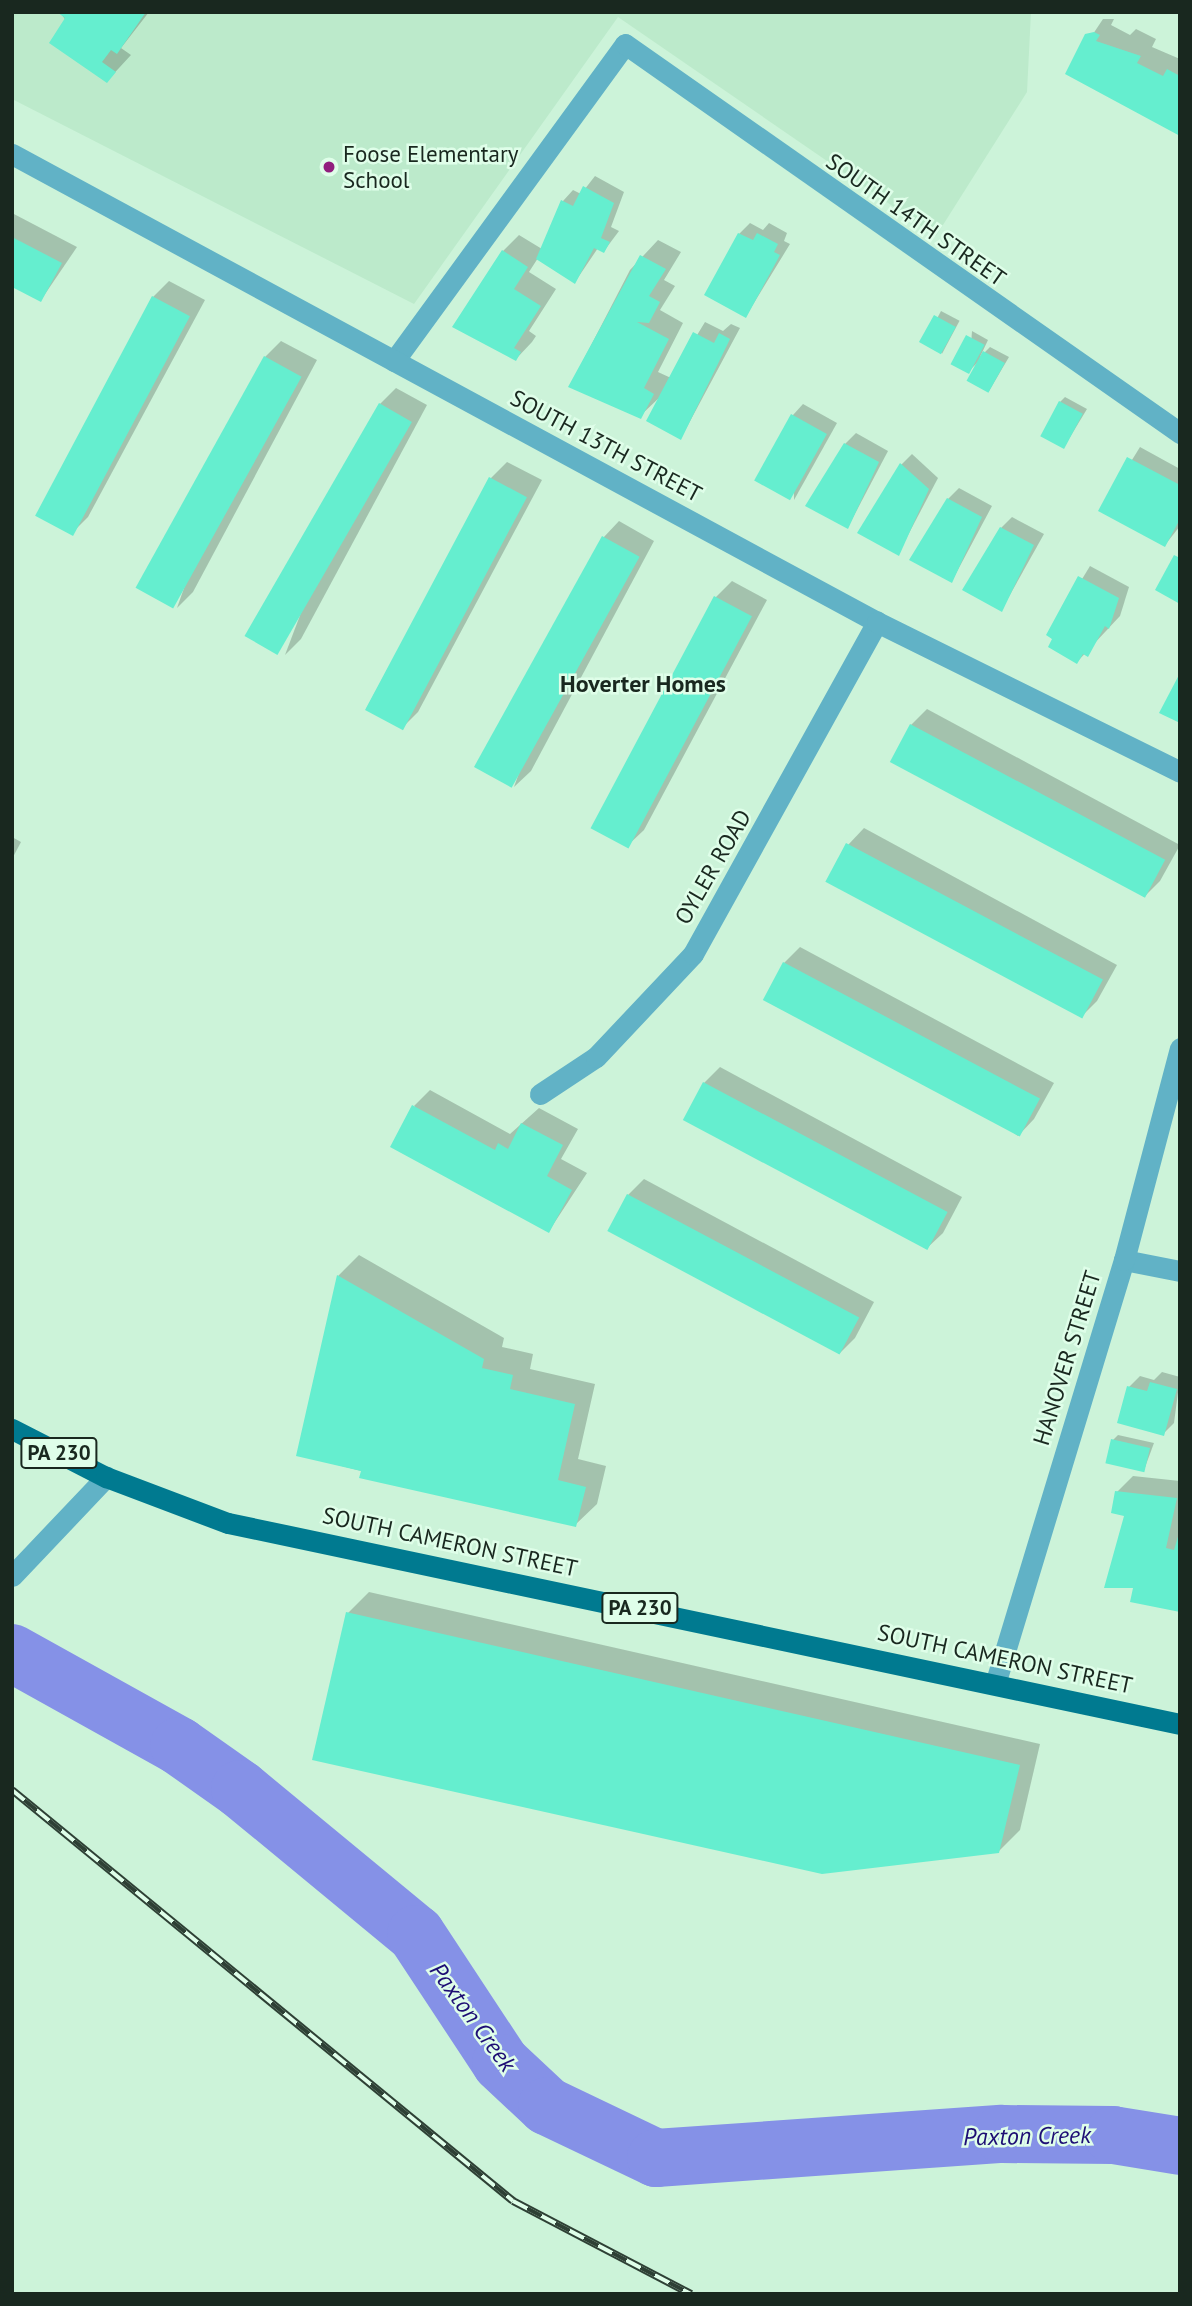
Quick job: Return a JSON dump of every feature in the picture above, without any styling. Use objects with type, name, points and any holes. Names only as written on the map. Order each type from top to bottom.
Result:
[{"type":"main road","name":"SOUTH CAMERON STREET","points":[[12,1429],[106,1478],[228,1523],[996,1681],[1180,1724]]},
{"type":"street","name":"SOUTH 14TH STREET","points":[[394,361],[625,44],[1180,433]]},
{"type":"street","name":"SOUTH 13TH STREET","points":[[12,154],[877,622],[1180,772]]},
{"type":"street","name":"OYLER ROAD","points":[[540,1094],[596,1057],[693,954],[877,622]]},
{"type":"street","name":"HANOVER STREET","points":[[996,1681],[1124,1260],[1180,1048]]},
{"type":"street","points":[[1124,1260],[1180,1271]]},
{"type":"street","points":[[12,1576],[106,1478]]},
{"type":"shaded area","name":"Foose Elementary School","points":[[12,12],[1031,12],[1027,92],[936,236],[618,17],[414,304],[12,99]]},
{"type":"building","points":[[57,12],[146,12],[117,54],[111,50],[102,62],[116,72],[107,83],[49,43],[65,18]]},
{"type":"building","points":[[1094,32],[1100,35],[1096,41],[1141,56],[1137,63],[1163,76],[1167,69],[1180,76],[1180,136],[1065,74],[1085,34]]},
{"type":"building","points":[[583,186],[614,203],[601,238],[610,242],[604,253],[594,248],[575,284],[536,259],[561,200],[573,206]]},
{"type":"building","points":[[738,233],[753,240],[757,233],[778,244],[774,252],[780,255],[746,318],[704,295]]},
{"type":"building","points":[[12,237],[62,263],[41,302],[12,287]]},
{"type":"building","points":[[502,250],[528,267],[514,289],[541,306],[514,348],[521,352],[516,361],[452,327]]},
{"type":"building","points":[[640,255],[666,269],[649,296],[660,302],[649,323],[637,322],[669,339],[644,388],[654,394],[641,419],[568,387]]},
{"type":"building","points":[[152,296],[190,316],[73,536],[35,516]]},
{"type":"building","points":[[934,315],[956,327],[941,354],[919,342]]},
{"type":"building","points":[[693,332],[714,343],[719,333],[730,339],[681,440],[646,421]]},
{"type":"building","points":[[966,335],[985,345],[969,374],[951,364]]},
{"type":"building","points":[[983,351],[1005,363],[988,393],[967,381]]},
{"type":"building","points":[[264,356],[302,377],[173,609],[136,588]]},
{"type":"building","points":[[1059,401],[1083,414],[1064,449],[1040,436]]},
{"type":"building","points":[[379,403],[412,422],[277,655],[245,636]]},
{"type":"building","points":[[791,414],[827,434],[790,500],[754,480]]},
{"type":"building","points":[[844,443],[879,462],[848,529],[805,506]]},
{"type":"building","points":[[1127,457],[1180,485],[1180,519],[1165,547],[1098,511]]},
{"type":"building","points":[[900,463],[929,489],[899,556],[857,533]]},
{"type":"building","points":[[489,477],[527,497],[403,730],[365,710]]},
{"type":"building","points":[[947,498],[982,517],[952,583],[909,560]]},
{"type":"building","points":[[1000,527],[1034,545],[1002,612],[962,590]]},
{"type":"building","points":[[602,536],[640,557],[512,788],[474,767]]},
{"type":"building","points":[[1174,555],[1180,558],[1180,604],[1155,590]]},
{"type":"building","points":[[1078,576],[1119,598],[1109,629],[1105,626],[1088,657],[1083,654],[1077,664],[1048,647],[1052,639],[1046,635]]},
{"type":"building","points":[[714,596],[752,616],[628,848],[591,828]]},
{"type":"building","points":[[1180,673],[1180,723],[1159,713]]},
{"type":"building","points":[[910,724],[1165,860],[1145,898],[890,762]]},
{"type":"building","points":[[846,843],[1103,980],[1082,1018],[825,882]]},
{"type":"building","points":[[783,962],[1040,1099],[1020,1137],[763,1000]]},
{"type":"building","points":[[703,1082],[948,1212],[927,1250],[683,1120]]},
{"type":"building","points":[[412,1105],[495,1150],[498,1143],[508,1149],[521,1123],[563,1145],[547,1176],[572,1190],[549,1233],[390,1147]]},
{"type":"building","points":[[627,1194],[859,1317],[839,1355],[607,1231]]},
{"type":"building","points":[[337,1275],[484,1359],[482,1368],[513,1375],[510,1389],[575,1404],[558,1480],[586,1487],[576,1527],[359,1478],[361,1471],[296,1456]]},
{"type":"building","points":[[1150,1382],[1177,1389],[1164,1436],[1117,1423],[1127,1386],[1147,1391]]},
{"type":"building","points":[[1111,1439],[1150,1448],[1144,1472],[1105,1463]]},
{"type":"building","points":[[1115,1491],[1177,1498],[1166,1548],[1174,1550],[1180,1530],[1180,1612],[1130,1602],[1133,1588],[1104,1588],[1124,1516],[1111,1513]]},
{"type":"building","points":[[346,1612],[1020,1765],[999,1853],[822,1874],[312,1760]]},
{"type":"waterway","name":"Paxton Creek","points":[[12,1653],[179,1746],[240,1789],[416,1934],[501,2063],[547,2106],[656,2158],[1002,2134],[1113,2135],[1180,2146]]},
{"type":"railway","points":[[12,1790],[513,2201],[691,2294]]},
{"type":"place","name":"Foose Elementary School","points":[[329,167]]},
{"type":"district","name":"Hoverter Homes","points":[[643,684]]}]
